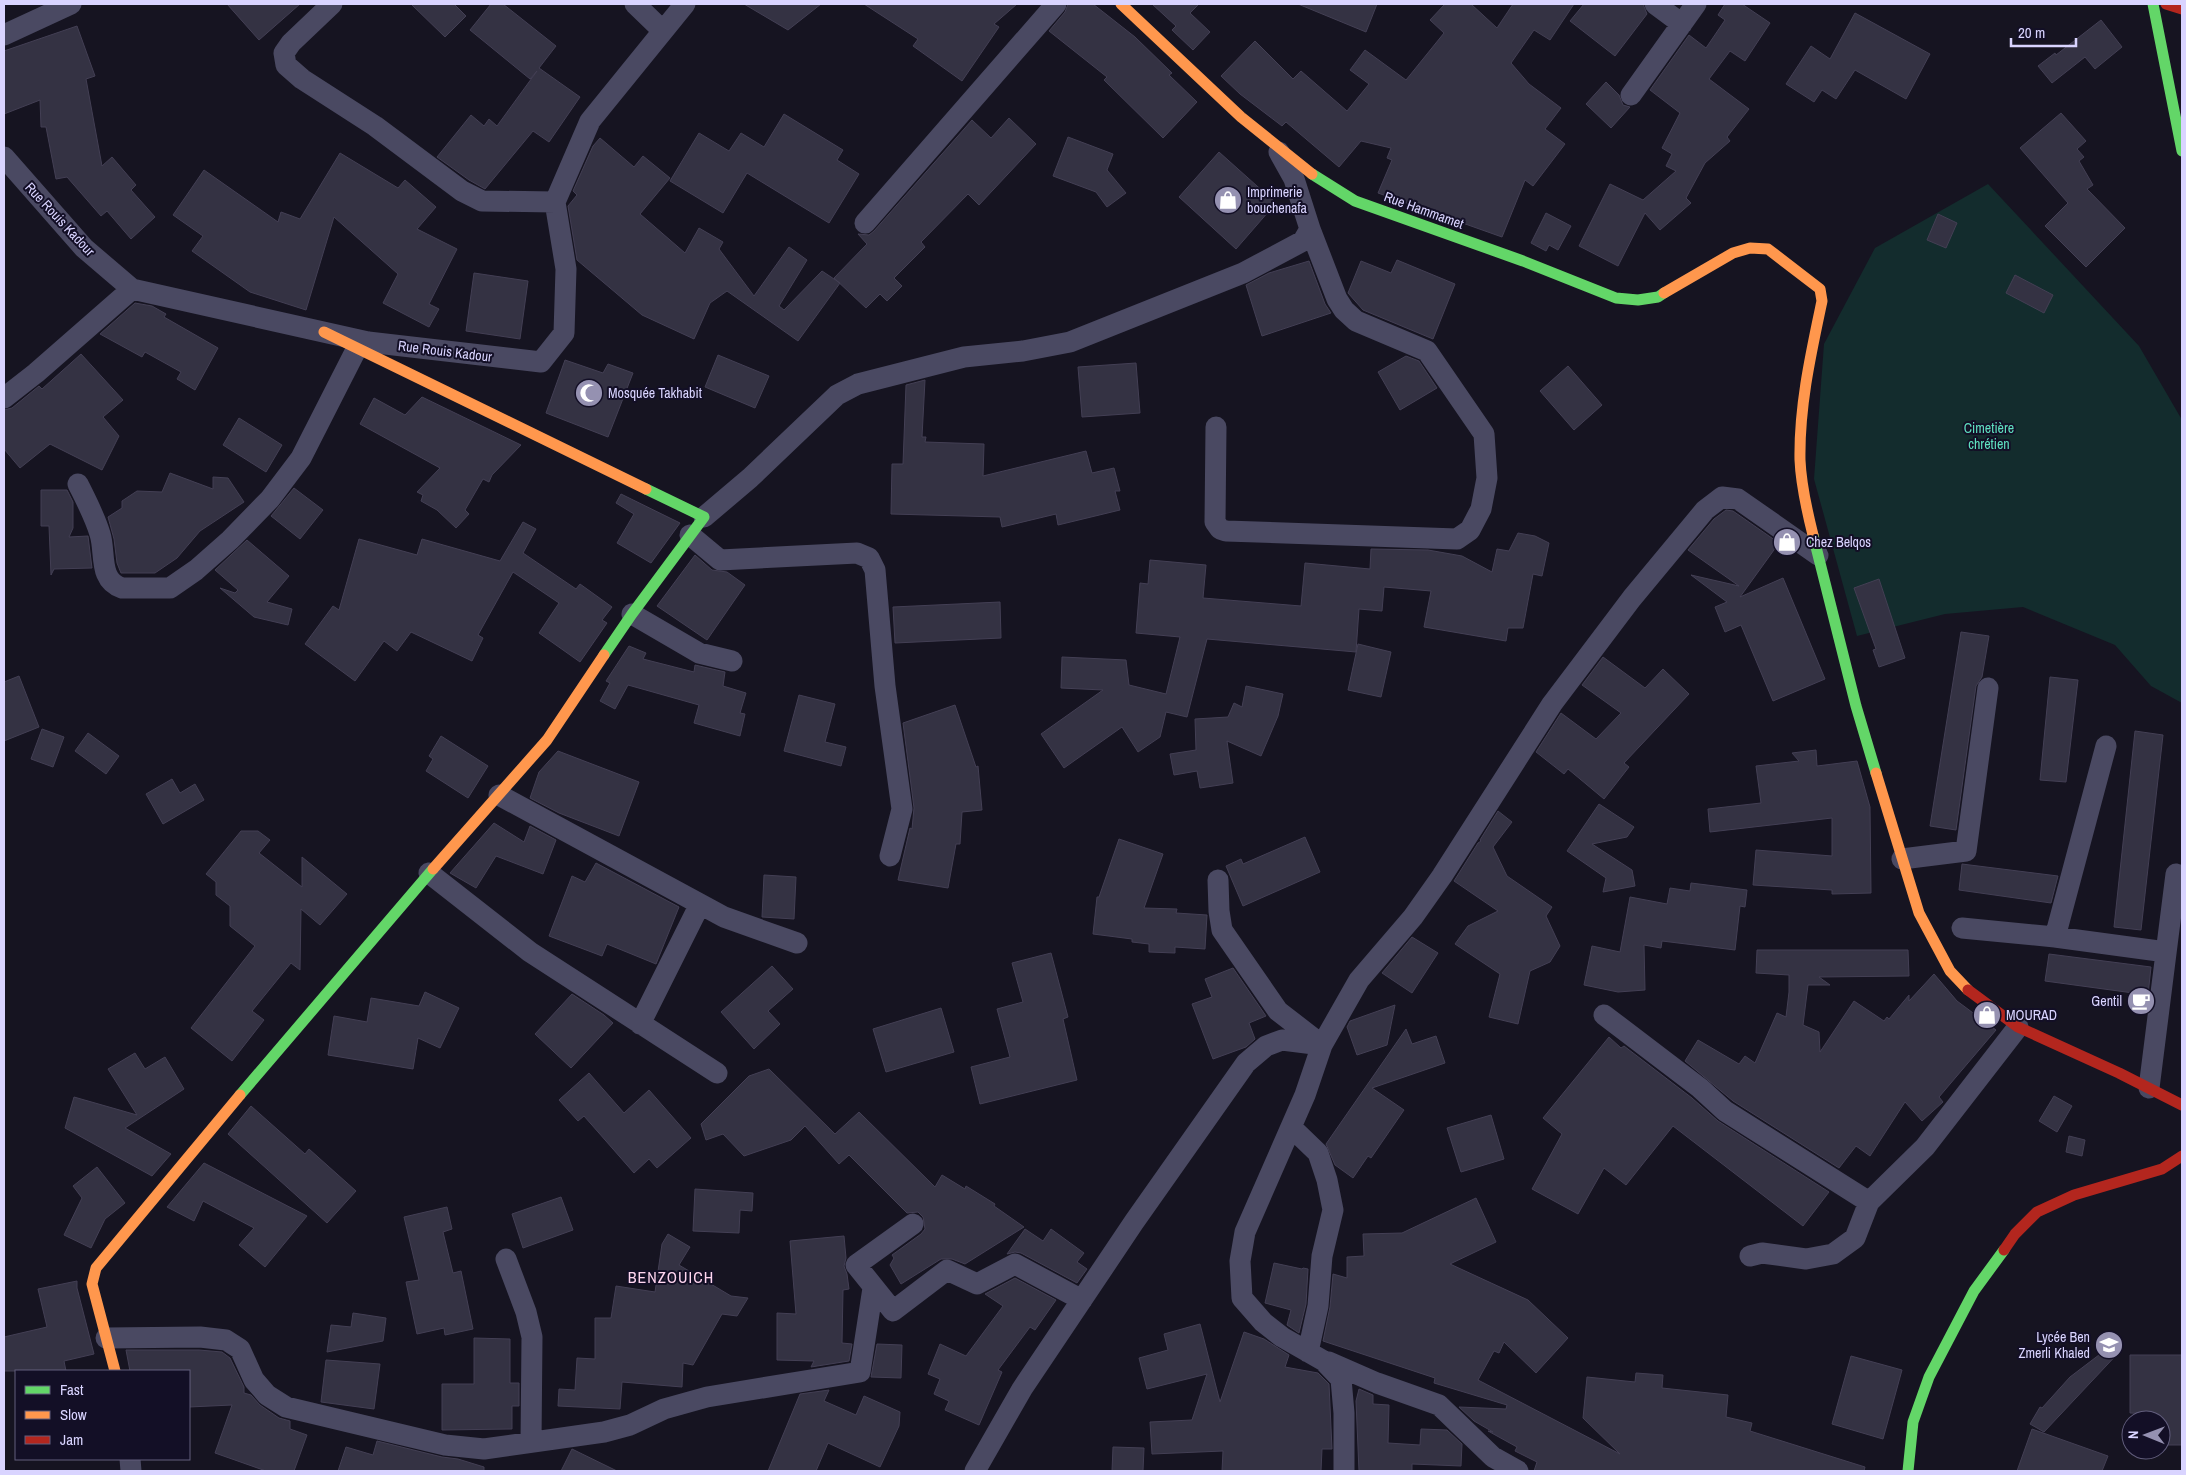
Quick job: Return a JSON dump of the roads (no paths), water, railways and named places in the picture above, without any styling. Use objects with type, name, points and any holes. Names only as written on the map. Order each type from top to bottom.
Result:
[{"type":"street","points":[[4,35],[71,4]]},
{"type":"street","points":[[332,4],[291,43],[284,53],[286,65],[302,79],[375,126],[462,192],[482,200],[555,202],[590,121],[685,4]]},
{"type":"street","points":[[635,4],[663,31]]},
{"type":"street","points":[[865,224],[1056,4]]},
{"type":"street","name":"Rue Hammamet","points":[[1121,4],[1139,18],[1243,119],[1330,186],[1355,201],[1524,261],[1616,298],[1638,300],[1658,297],[1733,253],[1750,248],[1768,250],[1820,289],[1822,301],[1820,314],[1806,375],[1800,462],[1806,508],[1818,555]]},
{"type":"street","points":[[1655,4],[1682,24]]},
{"type":"street","points":[[1631,95],[1696,4]]},
{"type":"street","points":[[2153,4],[2182,151]]},
{"type":"street","points":[[2166,4],[2182,9]]},
{"type":"street","points":[[1216,427],[1215,522],[1220,529],[1226,532],[1457,539],[1470,530],[1482,509],[1487,478],[1484,434],[1427,351],[1356,321],[1344,310],[1310,229],[1294,180],[1274,143]]},
{"type":"street","name":"Rue Rouis Kadour","points":[[4,157],[84,248],[132,289],[368,342],[542,362],[564,333],[566,269],[555,202]]},
{"type":"street","points":[[115,1370],[92,1284],[96,1268],[239,1096],[547,740],[632,614],[704,516],[750,478],[837,396],[858,384],[964,357],[1023,351],[1070,342],[1243,273],[1303,241],[1310,229]]},
{"type":"street","points":[[4,398],[36,373],[132,289]]},
{"type":"street","points":[[324,332],[704,516]]},
{"type":"street","points":[[78,484],[101,535],[104,567],[109,579],[115,586],[122,588],[170,588],[196,570],[230,540],[275,492],[301,458],[357,348]]},
{"type":"street","points":[[1344,1471],[1344,1413],[1341,1379],[1324,1361],[1282,1337],[1262,1322],[1242,1298],[1240,1261],[1245,1232],[1305,1094],[1322,1045],[1359,980],[1413,917],[1442,876],[1552,704],[1632,598],[1705,510],[1722,497],[1738,499],[1818,555],[1856,706],[1919,913],[1950,970],[1968,990],[2018,1027],[2182,1105]]},
{"type":"street","points":[[690,535],[720,560],[857,553],[869,558],[875,570],[885,686],[902,808],[890,856]]},
{"type":"street","points":[[632,614],[700,653],[732,661]]},
{"type":"street","points":[[1902,858],[1966,851],[1988,688]]},
{"type":"street","points":[[2055,937],[2106,746]]},
{"type":"street","points":[[499,795],[724,917],[797,943]]},
{"type":"street","points":[[430,873],[530,952],[716,1073]]},
{"type":"street","points":[[2149,1088],[2176,874]]},
{"type":"street","points":[[1218,880],[1222,930],[1278,1011],[1322,1045]]},
{"type":"street","points":[[640,1024],[700,904]]},
{"type":"street","points":[[1962,928],[2055,937],[2166,952]]},
{"type":"street","points":[[1604,1015],[1700,1088],[1725,1111],[1869,1202]]},
{"type":"street","points":[[1750,1256],[1762,1254],[1806,1259],[1833,1254],[1855,1238],[1869,1202],[1925,1147],[2018,1027]]},
{"type":"street","points":[[975,1471],[1022,1389],[1134,1222],[1246,1063],[1266,1046],[1282,1040],[1322,1045]]},
{"type":"street","points":[[1291,1126],[1318,1154],[1328,1180],[1333,1210],[1322,1256],[1318,1306],[1311,1354]]},
{"type":"street","points":[[1908,1471],[1913,1422],[1929,1377],[1974,1292],[2015,1234],[2037,1212],[2074,1195],[2162,1169],[2182,1156]]},
{"type":"street","points":[[913,1224],[856,1265],[893,1311],[947,1270],[976,1284],[1015,1264],[1082,1300]]},
{"type":"street","points":[[506,1259],[526,1312],[532,1337],[530,1442]]},
{"type":"street","points":[[106,1338],[200,1337],[226,1340],[240,1349],[254,1380],[267,1395],[286,1407],[445,1445],[484,1449],[604,1432],[630,1425],[664,1409],[707,1397],[860,1372],[873,1288]]},
{"type":"street","points":[[1311,1354],[1377,1383],[1438,1405],[1492,1464],[1518,1471]]},
{"type":"place","name":"Imprimerie bouchenafa","points":[[1228,200]]},
{"type":"place","name":"Mosquée Takhabit","points":[[589,393]]},
{"type":"place","name":"Chez Belqos","points":[[1787,542]]},
{"type":"place","name":"Gentil","points":[[2141,1001]]},
{"type":"place","name":"MOURAD","points":[[1987,1015]]},
{"type":"place","name":"Lycée Ben Zmerli Khaled","points":[[2109,1345]]},
{"type":"district","name":"BENZOUICH","points":[[671,1277]]},
{"type":"park label","name":"Cimetière chrétien","points":[[1989,436]]}]
